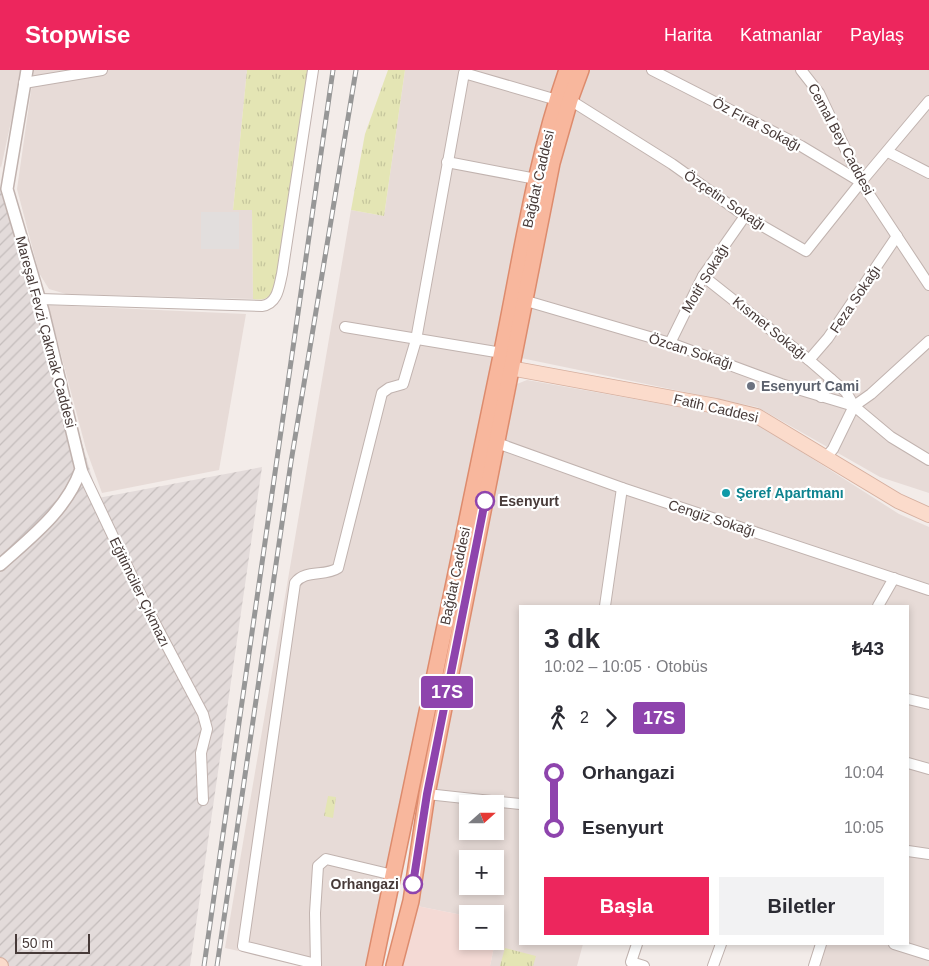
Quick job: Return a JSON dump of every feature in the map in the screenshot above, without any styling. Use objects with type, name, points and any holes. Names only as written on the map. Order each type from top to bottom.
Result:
[{"type":"main road","name":"Bağdat Caddesi","points":[[394,966],[411,901],[427,794],[497,443],[523,300],[552,164],[567,70]]},
{"type":"main road","name":"Bağdat Caddesi","points":[[374,966],[502,353],[536,179],[563,100],[581,70]]},
{"type":"main road","name":"Fatih Caddesi","points":[[510,368],[689,401],[757,416],[827,456],[898,501],[929,514]]},
{"type":"main road","points":[[399,841],[404,857],[409,859],[415,857],[418,852]]},
{"type":"main road","points":[[390,892],[397,887],[403,886],[409,890],[411,901]]},
{"type":"street","name":"Mareşal Fevzi Çakmak Caddesi","points":[[26,70],[4,180],[40,299],[78,448],[81,469]]},
{"type":"street","points":[[24,83],[102,70]]},
{"type":"street","points":[[40,299],[252,306],[266,306],[271,302],[277,295],[282,274],[313,70]]},
{"type":"street","name":"Öz Fırat Sokağı","points":[[652,70],[792,142],[861,182]]},
{"type":"street","name":"Cemal Bey Caddesi","points":[[801,70],[819,93],[861,182],[929,285]]},
{"type":"street","name":"Özçetin Sokağı","points":[[447,162],[464,73],[563,100],[672,164],[745,216],[806,252],[861,182]]},
{"type":"street","points":[[861,182],[929,102]]},
{"type":"street","points":[[888,152],[929,173]]},
{"type":"street","points":[[393,875],[326,859],[321,861],[318,866],[315,913],[316,965],[243,946],[295,583],[304,576],[330,572],[338,568],[382,394],[389,388],[403,384],[416,340],[447,162],[536,179]]},
{"type":"street","name":"Motif Sokağı","points":[[670,343],[703,276],[745,216]]},
{"type":"street","name":"Feza Sokağı","points":[[810,360],[828,338],[897,236]]},
{"type":"street","name":"Kısmet Sokağı","points":[[703,276],[810,360],[846,392],[854,406]]},
{"type":"street","name":"Özcan Sokağı","points":[[523,300],[670,343],[781,384],[854,406],[892,437],[929,460]]},
{"type":"street","points":[[345,327],[502,353]]},
{"type":"street","points":[[827,456],[833,449],[854,406],[929,341]]},
{"type":"street","points":[[821,396],[831,379]]},
{"type":"street","name":"Cengiz Sokağı","points":[[497,443],[622,488],[929,590]]},
{"type":"street","points":[[0,565],[53,515],[74,487],[81,469]]},
{"type":"street","name":"Eğitimciler Çıkmazı","points":[[81,469],[148,610],[203,714],[207,729],[202,753],[203,800]]},
{"type":"street","points":[[605,605],[622,488]]},
{"type":"street","points":[[879,605],[894,578]]},
{"type":"street","points":[[909,699],[929,704]]},
{"type":"street","points":[[909,763],[929,768]]},
{"type":"street","points":[[427,794],[519,804]]},
{"type":"street","points":[[909,851],[929,854]]},
{"type":"street","points":[[637,945],[631,962],[644,966]]},
{"type":"street","points":[[713,966],[721,945]]},
{"type":"street","points":[[814,966],[821,945]]},
{"type":"street","points":[[897,945],[929,956]]},
{"type":"shaded area","points":[[0,70],[22,70],[1,168],[0,166]]},
{"type":"shaded area","points":[[34,70],[247,70],[233,210],[252,209],[253,299],[66,294],[49,289],[39,273],[17,189]]},
{"type":"shaded area","points":[[405,70],[562,70],[370,966],[309,966],[225,948],[351,210],[384,216]]},
{"type":"shaded area","points":[[590,70],[929,70],[929,493],[880,477],[757,407],[521,358],[557,163],[579,92]]},
{"type":"shaded area","points":[[0,187],[5,191],[40,299],[98,498],[262,467],[190,966],[0,966]]},
{"type":"shaded area","points":[[201,212],[239,212],[239,249],[201,249]]},
{"type":"shaded area","points":[[48,305],[246,314],[219,470],[102,493],[86,449]]},
{"type":"shaded area","points":[[527,380],[752,420],[899,514],[929,527],[929,966],[808,966],[815,945],[909,945],[909,605],[519,605],[519,945],[583,945],[577,966],[490,966],[493,950],[504,950],[504,905],[459,905],[459,914],[417,906],[433,793],[517,384]]},
{"type":"shaded area","points":[[417,906],[459,914],[459,950],[493,950],[490,966],[402,966]]},
{"type":"green space","points":[[247,70],[310,70],[275,288],[269,296],[261,300],[253,299],[252,210],[233,210]]},
{"type":"green space","points":[[388,70],[405,70],[384,216],[351,210],[365,134]]},
{"type":"green space","points":[[328,796],[336,797],[333,818],[324,816]]},
{"type":"green space","points":[[505,948],[536,956],[533,966],[500,966]]},
{"type":"railway","points":[[204,966],[333,70]]},
{"type":"railway","points":[[217,966],[291,462],[356,70]]},
{"type":"bus line","name":"17S","points":[[413,884],[427,794],[485,501]]},
{"type":"place","name":"Esenyurt Cami","points":[[751,386]]},
{"type":"place","name":"Şeref Apartmanı","points":[[726,493]]},
{"type":"place","name":"Esenyurt","points":[[485,501]]},
{"type":"place","name":"Orhangazi","points":[[413,884]]}]
